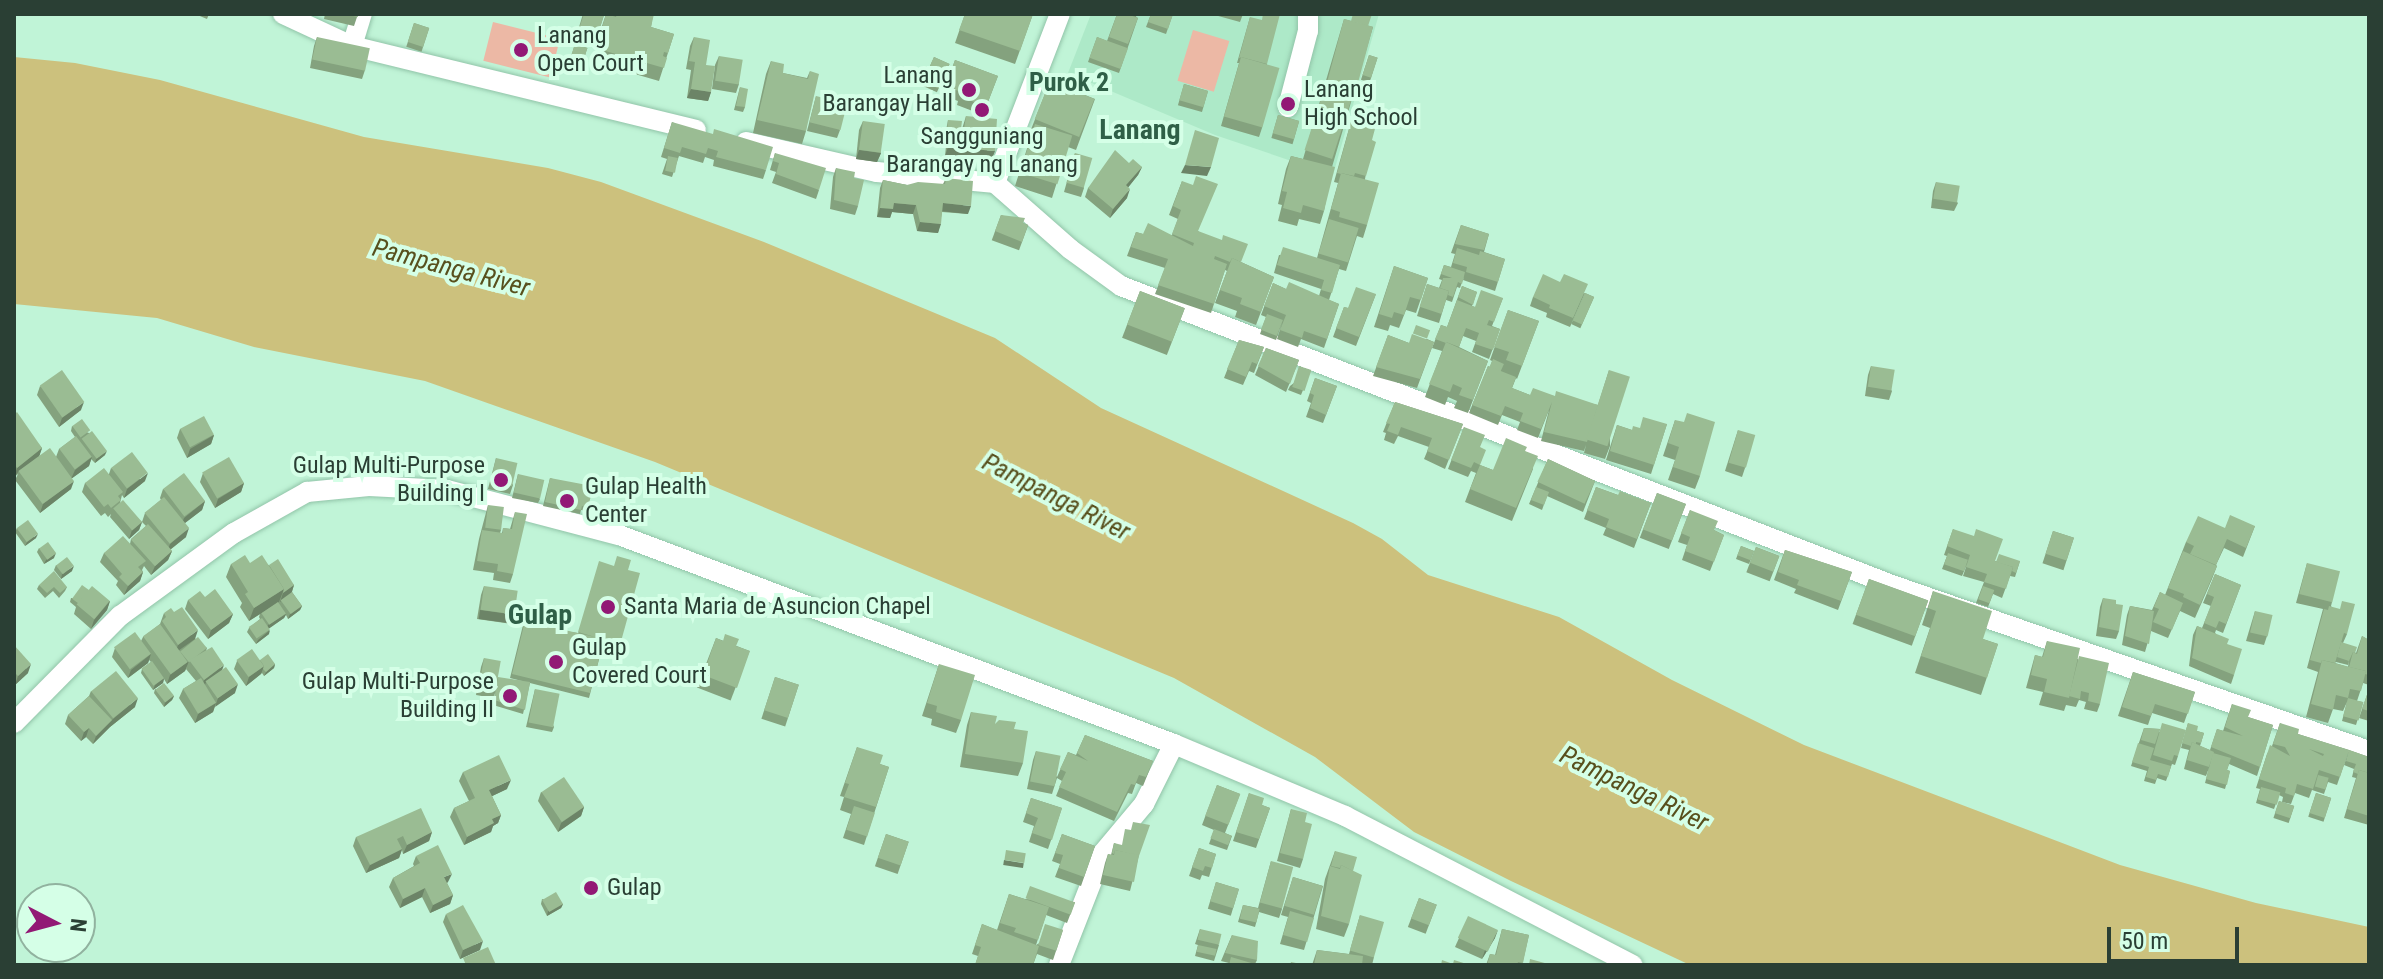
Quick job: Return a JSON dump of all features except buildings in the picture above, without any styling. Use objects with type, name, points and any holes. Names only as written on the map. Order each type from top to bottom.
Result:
[{"type":"street","points":[[283,14],[352,46],[818,161],[877,172],[995,183],[1070,249],[1121,286],[1892,585],[2369,751]]},
{"type":"street","points":[[352,46],[362,14]]},
{"type":"street","points":[[995,183],[1060,14]]},
{"type":"street","points":[[1288,107],[1308,31],[1308,14]]},
{"type":"street","points":[[14,723],[120,616],[234,533],[307,492],[369,486],[447,490],[619,535],[1174,744],[1345,816],[1633,965]]},
{"type":"street","points":[[1059,965],[1103,853],[1144,804],[1174,744]]},
{"type":"shaded area","points":[[1091,14],[1379,14],[1333,175],[1215,135],[1068,73]]},
{"type":"shaded area","name":"Lanang Open Court","points":[[493,22],[560,39],[550,78],[483,61]]},
{"type":"shaded area","points":[[1193,30],[1229,41],[1214,92],[1178,81]]},
{"type":"water","name":"Pampanga River","points":[[14,57],[75,63],[160,80],[364,137],[548,168],[601,182],[764,242],[995,338],[1101,408],[1353,523],[1382,539],[1428,575],[1559,617],[1672,680],[1804,745],[2120,865],[2256,903],[2369,927],[2369,965],[1690,965],[1414,832],[1315,757],[1174,678],[655,462],[425,381],[254,347],[157,318],[14,304]]},
{"type":"place","name":"Lanang Open Court","points":[[521,50]]},
{"type":"place","name":"Lanang Barangay Hall","points":[[969,90]]},
{"type":"place","name":"Lanang High School","points":[[1288,104]]},
{"type":"place","name":"Sangguniang Barangay ng Lanang","points":[[982,110]]},
{"type":"place","name":"Gulap Multi-Purpose Building I","points":[[501,480]]},
{"type":"place","name":"Gulap Health Center","points":[[567,501]]},
{"type":"place","name":"Santa Maria de Asuncion Chapel","points":[[608,607]]},
{"type":"place","name":"Gulap Covered Court","points":[[556,662]]},
{"type":"place","name":"Gulap Multi-Purpose Building II","points":[[510,696]]},
{"type":"place","name":"Gulap","points":[[591,888]]},
{"type":"district","name":"Purok 2","points":[[1069,83]]},
{"type":"district","name":"Lanang","points":[[1140,130]]},
{"type":"district","name":"Gulap","points":[[540,615]]}]
